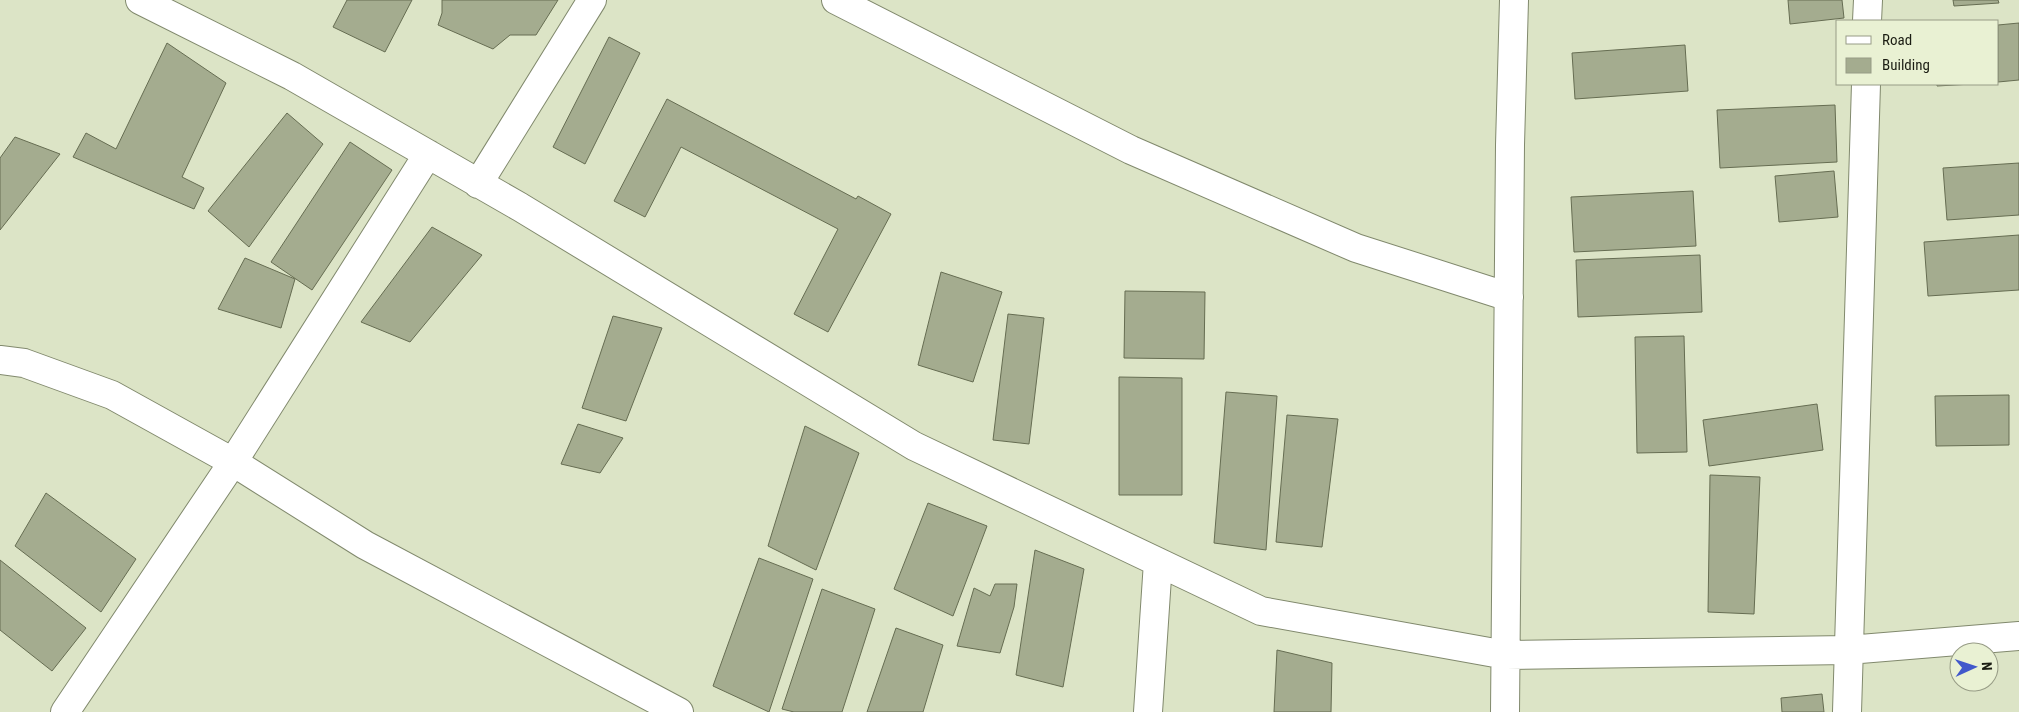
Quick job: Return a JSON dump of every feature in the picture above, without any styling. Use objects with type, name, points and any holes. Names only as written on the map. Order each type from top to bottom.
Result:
[{"type":"street","points":[[140,0],[179,8],[292,76],[428,154],[914,446],[1261,611],[1506,655],[1848,650],[2019,636]]},
{"type":"street","points":[[478,184],[592,0]]},
{"type":"street","points":[[836,0],[1131,150],[1356,248],[1509,297]]},
{"type":"street","points":[[1505,712],[1514,0]]},
{"type":"street","points":[[1868,0],[1868,20]]},
{"type":"street","points":[[1847,712],[1866,85]]},
{"type":"street","points":[[65,712],[233,462],[428,154]]},
{"type":"street","points":[[0,360],[24,363],[112,395],[233,462],[365,545],[679,712]]},
{"type":"street","points":[[1148,712],[1158,562]]},
{"type":"building","points":[[347,0],[412,0],[385,52],[333,27]]},
{"type":"building","points":[[442,0],[558,0],[536,35],[510,35],[493,49],[438,25],[442,13]]},
{"type":"building","points":[[1788,0],[1842,0],[1844,18],[1790,24]]},
{"type":"building","points":[[1953,0],[1998,0],[1999,3],[1954,6]]},
{"type":"building","points":[[2019,23],[2019,80],[1999,82],[1999,25]]},
{"type":"building","points":[[609,37],[640,53],[585,164],[553,147]]},
{"type":"building","points":[[167,43],[226,83],[182,177],[204,188],[194,209],[73,157],[86,133],[116,149]]},
{"type":"building","points":[[1685,45],[1688,91],[1575,99],[1572,53]]},
{"type":"building","points":[[667,99],[856,199],[858,196],[891,214],[828,332],[794,314],[838,229],[681,147],[645,217],[614,201]]},
{"type":"building","points":[[1835,105],[1837,162],[1720,168],[1717,110]]},
{"type":"building","points":[[287,113],[323,144],[249,247],[208,211]]},
{"type":"building","points":[[15,137],[60,154],[0,230],[0,158]]},
{"type":"building","points":[[350,142],[392,170],[312,290],[271,262]]},
{"type":"building","points":[[2019,163],[2019,215],[1947,220],[1943,168]]},
{"type":"building","points":[[1834,171],[1838,217],[1779,222],[1775,176]]},
{"type":"building","points":[[1693,191],[1696,246],[1574,252],[1571,197]]},
{"type":"building","points":[[432,227],[482,255],[410,342],[361,322]]},
{"type":"building","points":[[2019,235],[2019,290],[1928,296],[1924,242]]},
{"type":"building","points":[[1700,255],[1702,312],[1578,317],[1576,260]]},
{"type":"building","points":[[245,258],[295,279],[281,328],[218,309]]},
{"type":"building","points":[[941,272],[1002,292],[973,382],[918,365]]},
{"type":"building","points":[[1125,291],[1205,292],[1204,359],[1124,358]]},
{"type":"building","points":[[1008,314],[1044,318],[1029,444],[993,440]]},
{"type":"building","points":[[613,316],[662,328],[626,421],[582,408]]},
{"type":"building","points":[[1684,336],[1687,452],[1637,453],[1635,337]]},
{"type":"building","points":[[1119,377],[1182,378],[1182,495],[1119,495]]},
{"type":"building","points":[[1226,392],[1277,396],[1266,550],[1214,543]]},
{"type":"building","points":[[2009,395],[2009,445],[1936,446],[1935,396]]},
{"type":"building","points":[[1817,404],[1823,450],[1709,466],[1703,420]]},
{"type":"building","points":[[1287,415],[1338,419],[1322,547],[1276,542]]},
{"type":"building","points":[[578,424],[623,438],[600,473],[561,464]]},
{"type":"building","points":[[805,426],[859,453],[816,570],[768,546]]},
{"type":"building","points":[[1710,475],[1760,477],[1754,614],[1708,612]]},
{"type":"building","points":[[46,493],[136,559],[101,612],[15,546]]},
{"type":"building","points":[[928,503],[987,526],[953,616],[894,589]]},
{"type":"building","points":[[1035,550],[1084,569],[1063,687],[1016,675]]},
{"type":"building","points":[[759,558],[813,579],[769,712],[713,686]]},
{"type":"building","points":[[0,560],[86,628],[52,671],[0,630]]},
{"type":"building","points":[[995,584],[1017,584],[1014,607],[1000,653],[957,646],[974,588],[990,596]]},
{"type":"building","points":[[822,589],[875,609],[842,712],[794,712],[782,709]]},
{"type":"building","points":[[896,628],[943,645],[923,712],[867,712]]},
{"type":"building","points":[[1277,650],[1332,663],[1331,712],[1274,712]]},
{"type":"building","points":[[1822,694],[1824,712],[1782,712],[1781,698]]}]
